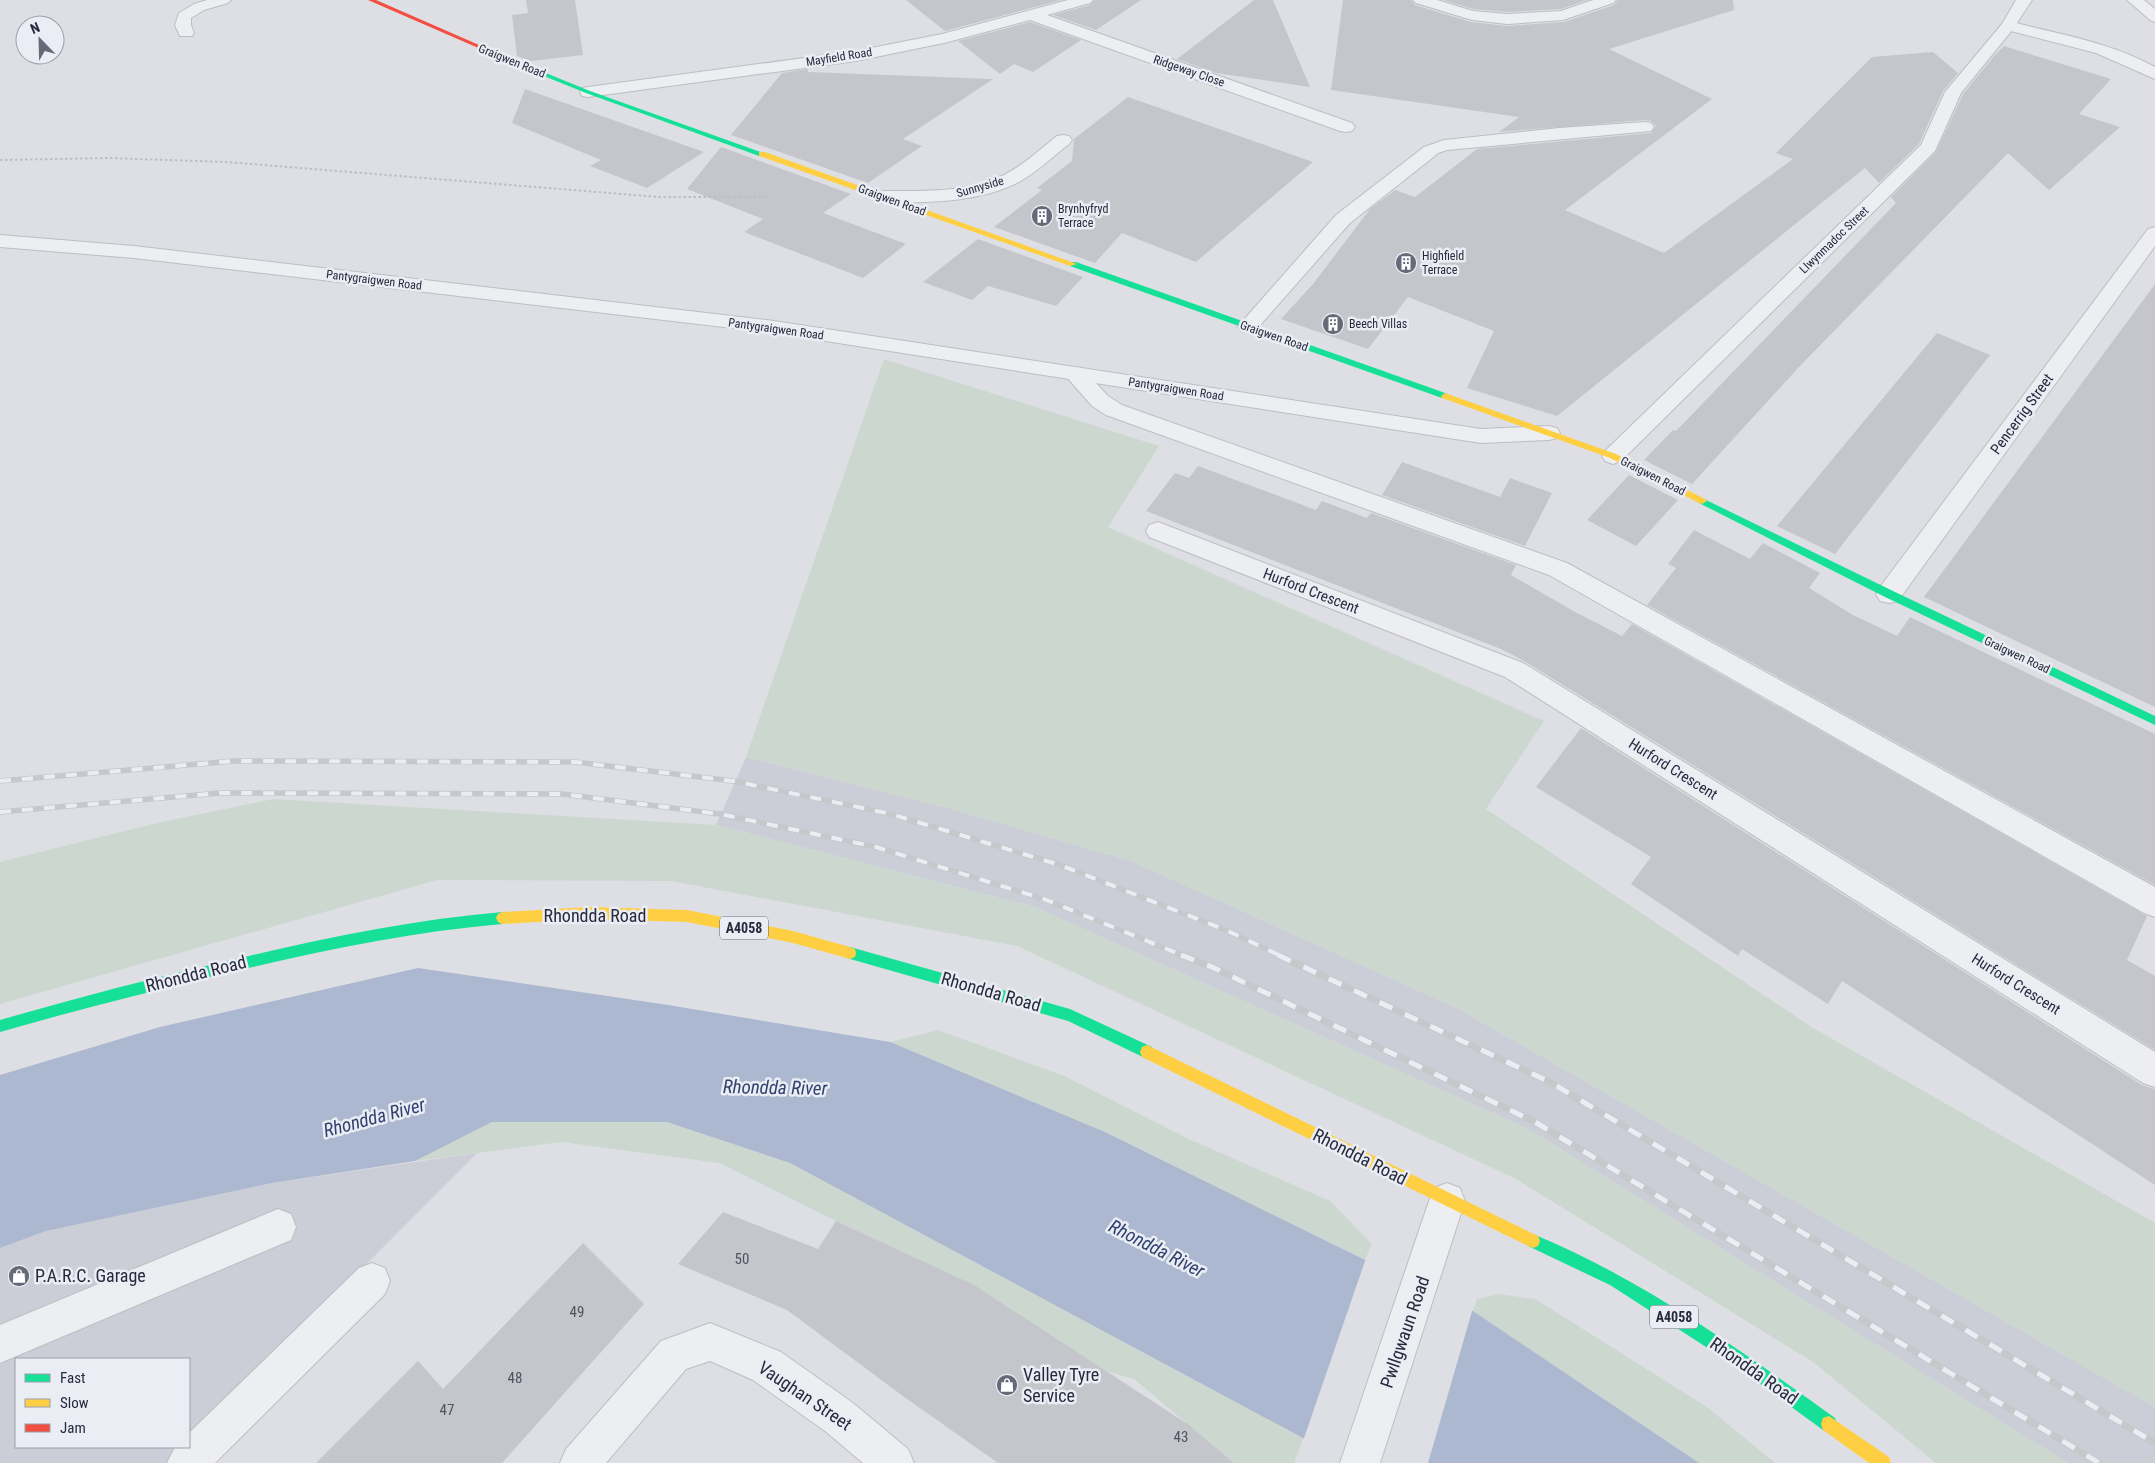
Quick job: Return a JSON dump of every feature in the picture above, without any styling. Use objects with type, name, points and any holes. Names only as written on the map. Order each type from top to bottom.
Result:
[{"type":"street","points":[[186,33],[183,25],[184,16],[199,7],[223,0]]},
{"type":"street","name":"Graigwen Road","points":[[372,0],[488,52],[588,92],[1613,456],[1889,594],[2155,721]]},
{"type":"street","name":"Mayfield Road","points":[[588,92],[856,56],[944,38],[1086,0]]},
{"type":"street","points":[[1421,0],[1472,15],[1506,20],[1563,15],[1608,0]]},
{"type":"street","name":"Llwynmadoc Street","points":[[1613,456],[1929,147],[1952,92],[2008,26],[2024,0]]},
{"type":"street","points":[[2135,0],[2155,17]]},
{"type":"street","name":"Ridgeway Close","points":[[1032,15],[1346,126]]},
{"type":"street","points":[[2008,26],[2102,48],[2137,63],[2155,74]]},
{"type":"street","points":[[1248,327],[1343,219],[1430,150],[1444,145],[1559,133],[1646,127]]},
{"type":"street","name":"Sunnyside","points":[[884,197],[930,197],[966,193],[998,184],[1026,170],[1063,140]]},
{"type":"street","name":"Pencerrig Street","points":[[1889,594],[2155,233]]},
{"type":"street","name":"Pantygraigwen Road","points":[[0,241],[134,252],[774,327],[1481,436],[1549,433]]},
{"type":"street","points":[[1075,374],[1100,401],[1114,410],[1558,569],[2155,903]]},
{"type":"street","name":"Hurford Crescent","points":[[1158,531],[1514,670],[2155,1071]]},
{"type":"street","name":"Rhondda Road","points":[[0,1026],[88,1000],[329,942],[473,920],[590,913],[687,916],[793,937],[1070,1015],[1292,1122],[1447,1201],[1615,1280],[1740,1359],[1883,1463]]},
{"type":"street","name":"Pwllgwaun Road","points":[[1360,1463],[1426,1272],[1447,1201]]},
{"type":"street","points":[[0,1344],[278,1227]]},
{"type":"street","points":[[187,1463],[372,1281]]},
{"type":"street","name":"Vaughan Street","points":[[580,1463],[674,1354],[710,1342],[767,1366],[839,1417],[894,1463]]},
{"type":"path","points":[[0,160],[109,158],[226,162],[649,196],[771,197]]},
{"type":"shaded area","points":[[884,359],[1159,446],[1108,527],[1544,721],[1486,809],[1813,1028],[2155,1223],[2155,1407],[1457,1008],[1131,861],[948,808],[746,757]]},
{"type":"shaded area","points":[[746,757],[948,808],[1131,861],[1457,1008],[2155,1407],[2155,1463],[2068,1463],[1528,1129],[1035,907],[716,825]]},
{"type":"shaded area","points":[[273,799],[716,825],[1035,907],[1528,1129],[2068,1463],[1936,1463],[1813,1362],[1516,1179],[1017,946],[671,881],[437,880],[0,1004],[0,862],[157,823]]},
{"type":"shaded area","points":[[938,1030],[1062,1075],[1191,1140],[1330,1201],[1372,1244],[1365,1260],[1105,1132],[890,1042]]},
{"type":"shaded area","points":[[492,1122],[667,1122],[790,1163],[1303,1438],[1294,1463],[1234,1463],[1134,1379],[1106,1371],[973,1285],[836,1221],[719,1163],[561,1142],[415,1161]]},
{"type":"shaded area","points":[[477,1153],[190,1441],[190,1358],[15,1358],[15,1448],[183,1448],[167,1463],[0,1463],[0,1248],[46,1231],[272,1183]]},
{"type":"shaded area","points":[[1499,1294],[1535,1299],[1707,1407],[1775,1463],[1699,1463],[1473,1311],[1477,1299]]},
{"type":"water","name":"Rhondda River","points":[[418,968],[668,1005],[890,1042],[1105,1132],[1473,1311],[1699,1463],[1340,1463],[1303,1438],[790,1163],[667,1122],[492,1122],[415,1161],[272,1183],[46,1231],[0,1248],[0,1075],[160,1027]]},
{"type":"pier","points":[[1366,1258],[1473,1308],[1428,1463],[1335,1463],[1303,1441]]},
{"type":"building","points":[[526,0],[575,0],[583,55],[531,61],[517,56],[512,15],[528,13]]},
{"type":"building","points":[[906,0],[1061,0],[945,31]]},
{"type":"building","points":[[1095,0],[1141,0],[1096,30],[1053,15],[1090,5]]},
{"type":"building","points":[[1254,0],[1273,0],[1310,87],[1216,73],[1177,59]]},
{"type":"building","points":[[1343,0],[1411,0],[1415,5],[1471,22],[1507,26],[1564,22],[1614,5],[1618,0],[1733,0],[1734,10],[1609,49],[1712,99],[1565,210],[1664,253],[1793,159],[1776,153],[1872,57],[1933,52],[1958,73],[1943,91],[1919,144],[1879,183],[1865,168],[1557,416],[1467,388],[1494,331],[1408,297],[1368,349],[1281,319],[1313,284],[1370,209],[1395,190],[1415,197],[1477,149],[1651,133],[1656,126],[1651,121],[1645,120],[1499,132],[1519,117],[1331,90]]},
{"type":"building","points":[[1443,0],[1587,0],[1561,9],[1507,12],[1473,9]]},
{"type":"building","points":[[1030,22],[1081,40],[1033,72],[1014,64],[1000,74],[958,41]]},
{"type":"building","points":[[2004,46],[2111,79],[2079,114],[2120,127],[2049,190],[2008,153],[1798,368],[1692,484],[1644,460],[1673,430],[1676,431],[1896,203],[1891,197],[1936,152],[1963,94]]},
{"type":"building","points":[[808,69],[808,72],[993,79],[903,139],[922,146],[868,183],[731,135],[782,73]]},
{"type":"building","points":[[525,89],[704,152],[647,188],[590,166],[601,160],[512,123]]},
{"type":"building","points":[[1128,97],[1313,162],[1196,262],[1122,233],[1095,263],[994,227],[1042,190],[1037,188],[1072,161],[1074,139]]},
{"type":"building","points":[[721,147],[851,194],[823,213],[906,244],[863,278],[744,232],[763,219],[687,189]]},
{"type":"building","points":[[978,239],[1083,277],[1056,306],[988,286],[972,300],[923,282]]},
{"type":"building","points":[[2155,284],[2155,707],[1924,597]]},
{"type":"building","points":[[1937,333],[1990,355],[1835,554],[1777,526]]},
{"type":"building","points":[[1402,462],[1500,497],[1510,478],[1552,493],[1525,546],[1382,495]]},
{"type":"building","points":[[1198,466],[1316,510],[1322,501],[1367,518],[1371,513],[1516,565],[1511,575],[1575,612],[1622,636],[1632,624],[2147,916],[2127,960],[2155,976],[2155,1050],[1524,661],[1501,649],[1146,511],[1175,473],[1189,478]]},
{"type":"building","points":[[1629,475],[1678,500],[1636,546],[1587,520]]},
{"type":"building","points":[[1694,530],[1750,559],[1763,543],[1820,573],[1809,588],[1853,615],[1897,636],[1910,617],[2155,734],[2155,885],[1647,605],[1676,568],[1668,564]]},
{"type":"building","points":[[1581,728],[2142,1085],[2155,1089],[2155,1185],[1842,981],[1828,1004],[1742,949],[1738,956],[1631,884],[1651,857],[1536,787]]},
{"type":"building","points":[[723,1212],[818,1249],[836,1221],[974,1285],[1189,1425],[1234,1463],[998,1463],[907,1399],[787,1310],[678,1264]]},
{"type":"building","points":[[583,1243],[644,1304],[502,1463],[316,1463],[418,1361],[443,1389]]},
{"type":"railway","points":[[0,781],[234,761],[575,762],[733,781],[891,814],[1060,865],[1228,931],[1281,956]]},
{"type":"railway","points":[[0,812],[220,793],[562,794],[720,814],[876,847],[1044,899],[1184,956]]},
{"type":"railway","points":[[1181,955],[1212,967],[1535,1122],[2099,1463]]},
{"type":"railway","points":[[1278,955],[1550,1082],[2155,1443]]},
{"type":"traffic: fast","points":[[531,69],[588,92],[762,154]]},
{"type":"traffic: fast","points":[[1073,264],[1445,396]]},
{"type":"traffic: fast","points":[[1702,501],[1889,594],[2155,721]]},
{"type":"traffic: fast","points":[[0,1026],[144,987],[332,943],[400,930],[502,918]]},
{"type":"traffic: fast","points":[[850,953],[1070,1015],[1147,1052]]},
{"type":"traffic: fast","points":[[1533,1241],[1615,1280],[1740,1359],[1829,1424]]},
{"type":"traffic: slow","points":[[762,154],[1073,264]]},
{"type":"traffic: slow","points":[[1445,396],[1613,456],[1702,501]]},
{"type":"traffic: slow","points":[[502,918],[590,913],[687,916],[793,937],[850,953]]},
{"type":"traffic: slow","points":[[1147,1052],[1533,1241]]},
{"type":"traffic: slow","points":[[1829,1424],[1883,1463]]},
{"type":"traffic: jam","points":[[371,0],[531,69]]},
{"type":"place","name":"Brynhyfryd Terrace","points":[[1042,216]]},
{"type":"place","name":"Highfield Terrace","points":[[1406,263]]},
{"type":"place","name":"Beech Villas","points":[[1333,324]]},
{"type":"place","name":"P.A.R.C. Garage","points":[[19,1276]]},
{"type":"place","name":"Valley Tyre Service","points":[[1007,1385]]}]
